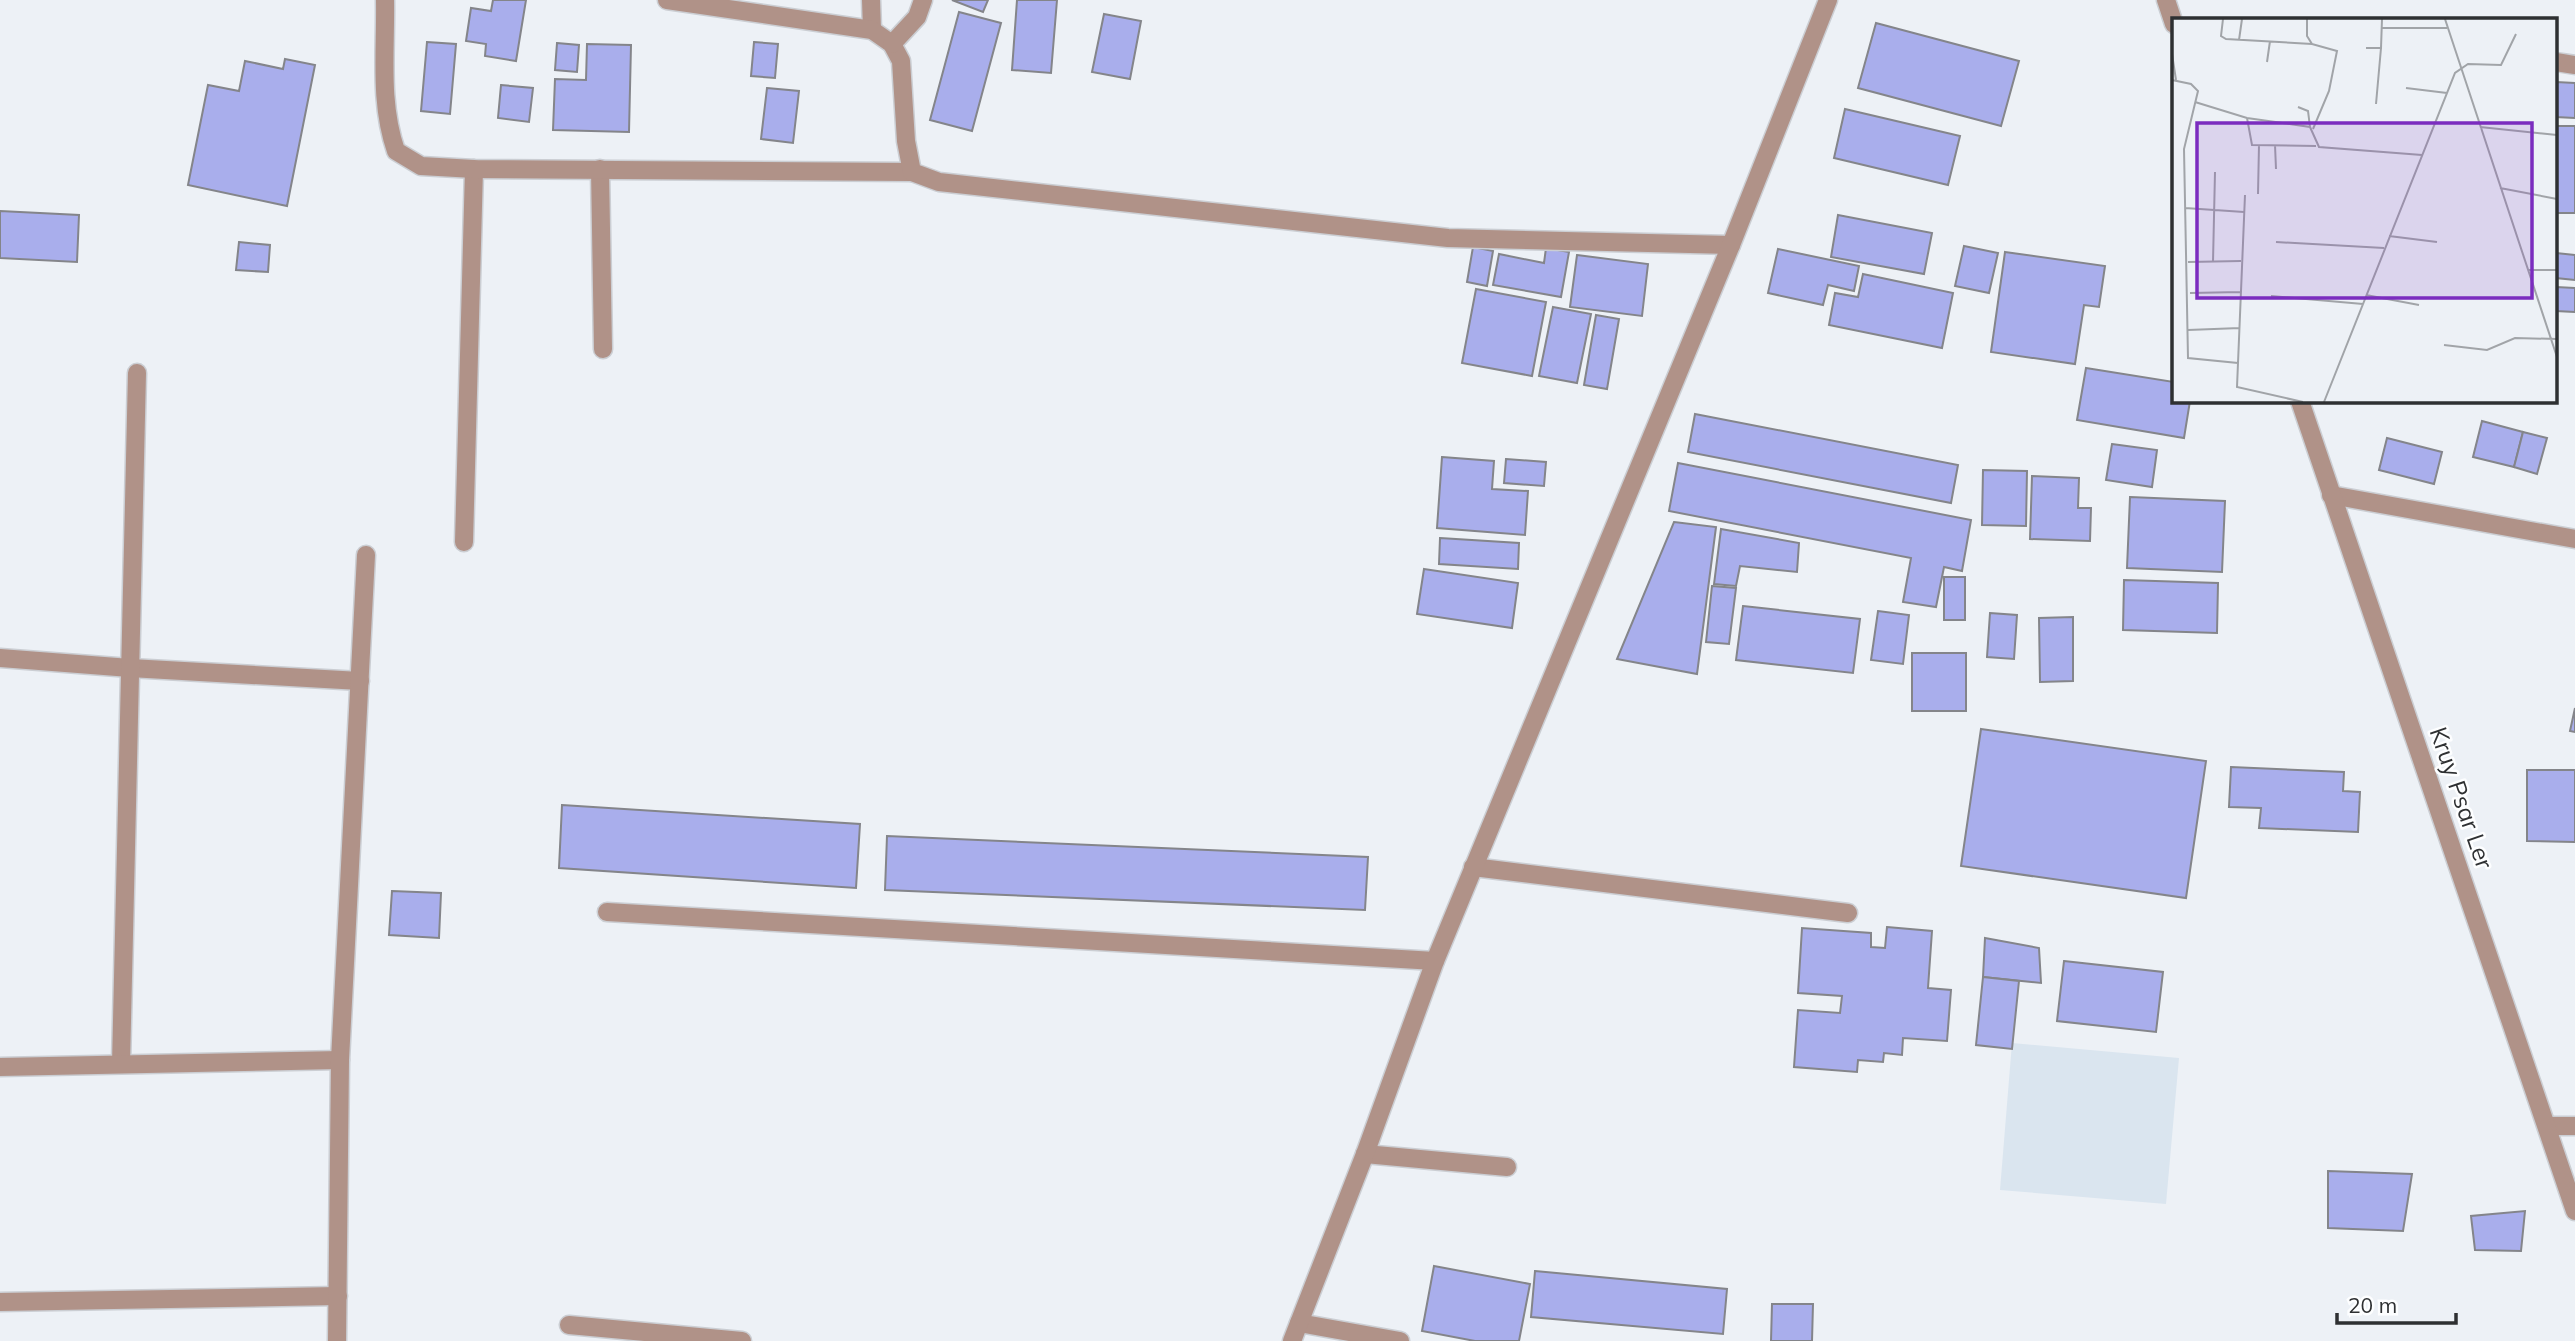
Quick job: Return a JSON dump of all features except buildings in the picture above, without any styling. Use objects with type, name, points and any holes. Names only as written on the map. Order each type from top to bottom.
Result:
[{"type":"street","points":[[385,0],[383,46],[389,128],[396,151],[421,166],[474,169],[912,172],[939,182],[1448,238],[1731,245]]},
{"type":"street","points":[[667,0],[872,30],[892,44],[901,61],[906,141],[912,172]]},
{"type":"street","points":[[871,0],[872,30]]},
{"type":"street","points":[[892,44],[917,17],[923,0]]},
{"type":"street","points":[[1292,1341],[1365,1154],[1435,961],[1731,245],[1828,0]]},
{"type":"street","points":[[2166,0],[2172,18]]},
{"type":"street","points":[[464,542],[474,169]]},
{"type":"street","points":[[600,169],[604,349]]},
{"type":"street","points":[[121,1064],[137,373]]},
{"type":"street","name":"Kruy Psar Ler","points":[[2300,402],[2575,1211]]},
{"type":"street","points":[[2331,495],[2575,539]]},
{"type":"street","points":[[337,1341],[340,1060],[366,555]]},
{"type":"street","points":[[0,658],[360,681]]},
{"type":"street","points":[[1473,867],[1848,913]]},
{"type":"street","points":[[607,912],[1435,961]]},
{"type":"street","points":[[0,1067],[340,1060]]},
{"type":"street","points":[[2547,1126],[2575,1126]]},
{"type":"street","points":[[1365,1154],[1507,1167]]},
{"type":"street","points":[[0,1303],[338,1296]]},
{"type":"street","points":[[1299,1323],[1400,1341]]},
{"type":"street","points":[[569,1325],[741,1341]]},
{"type":"shaded area","points":[[2012,1043],[2179,1058],[2166,1204],[2000,1190]]}]
